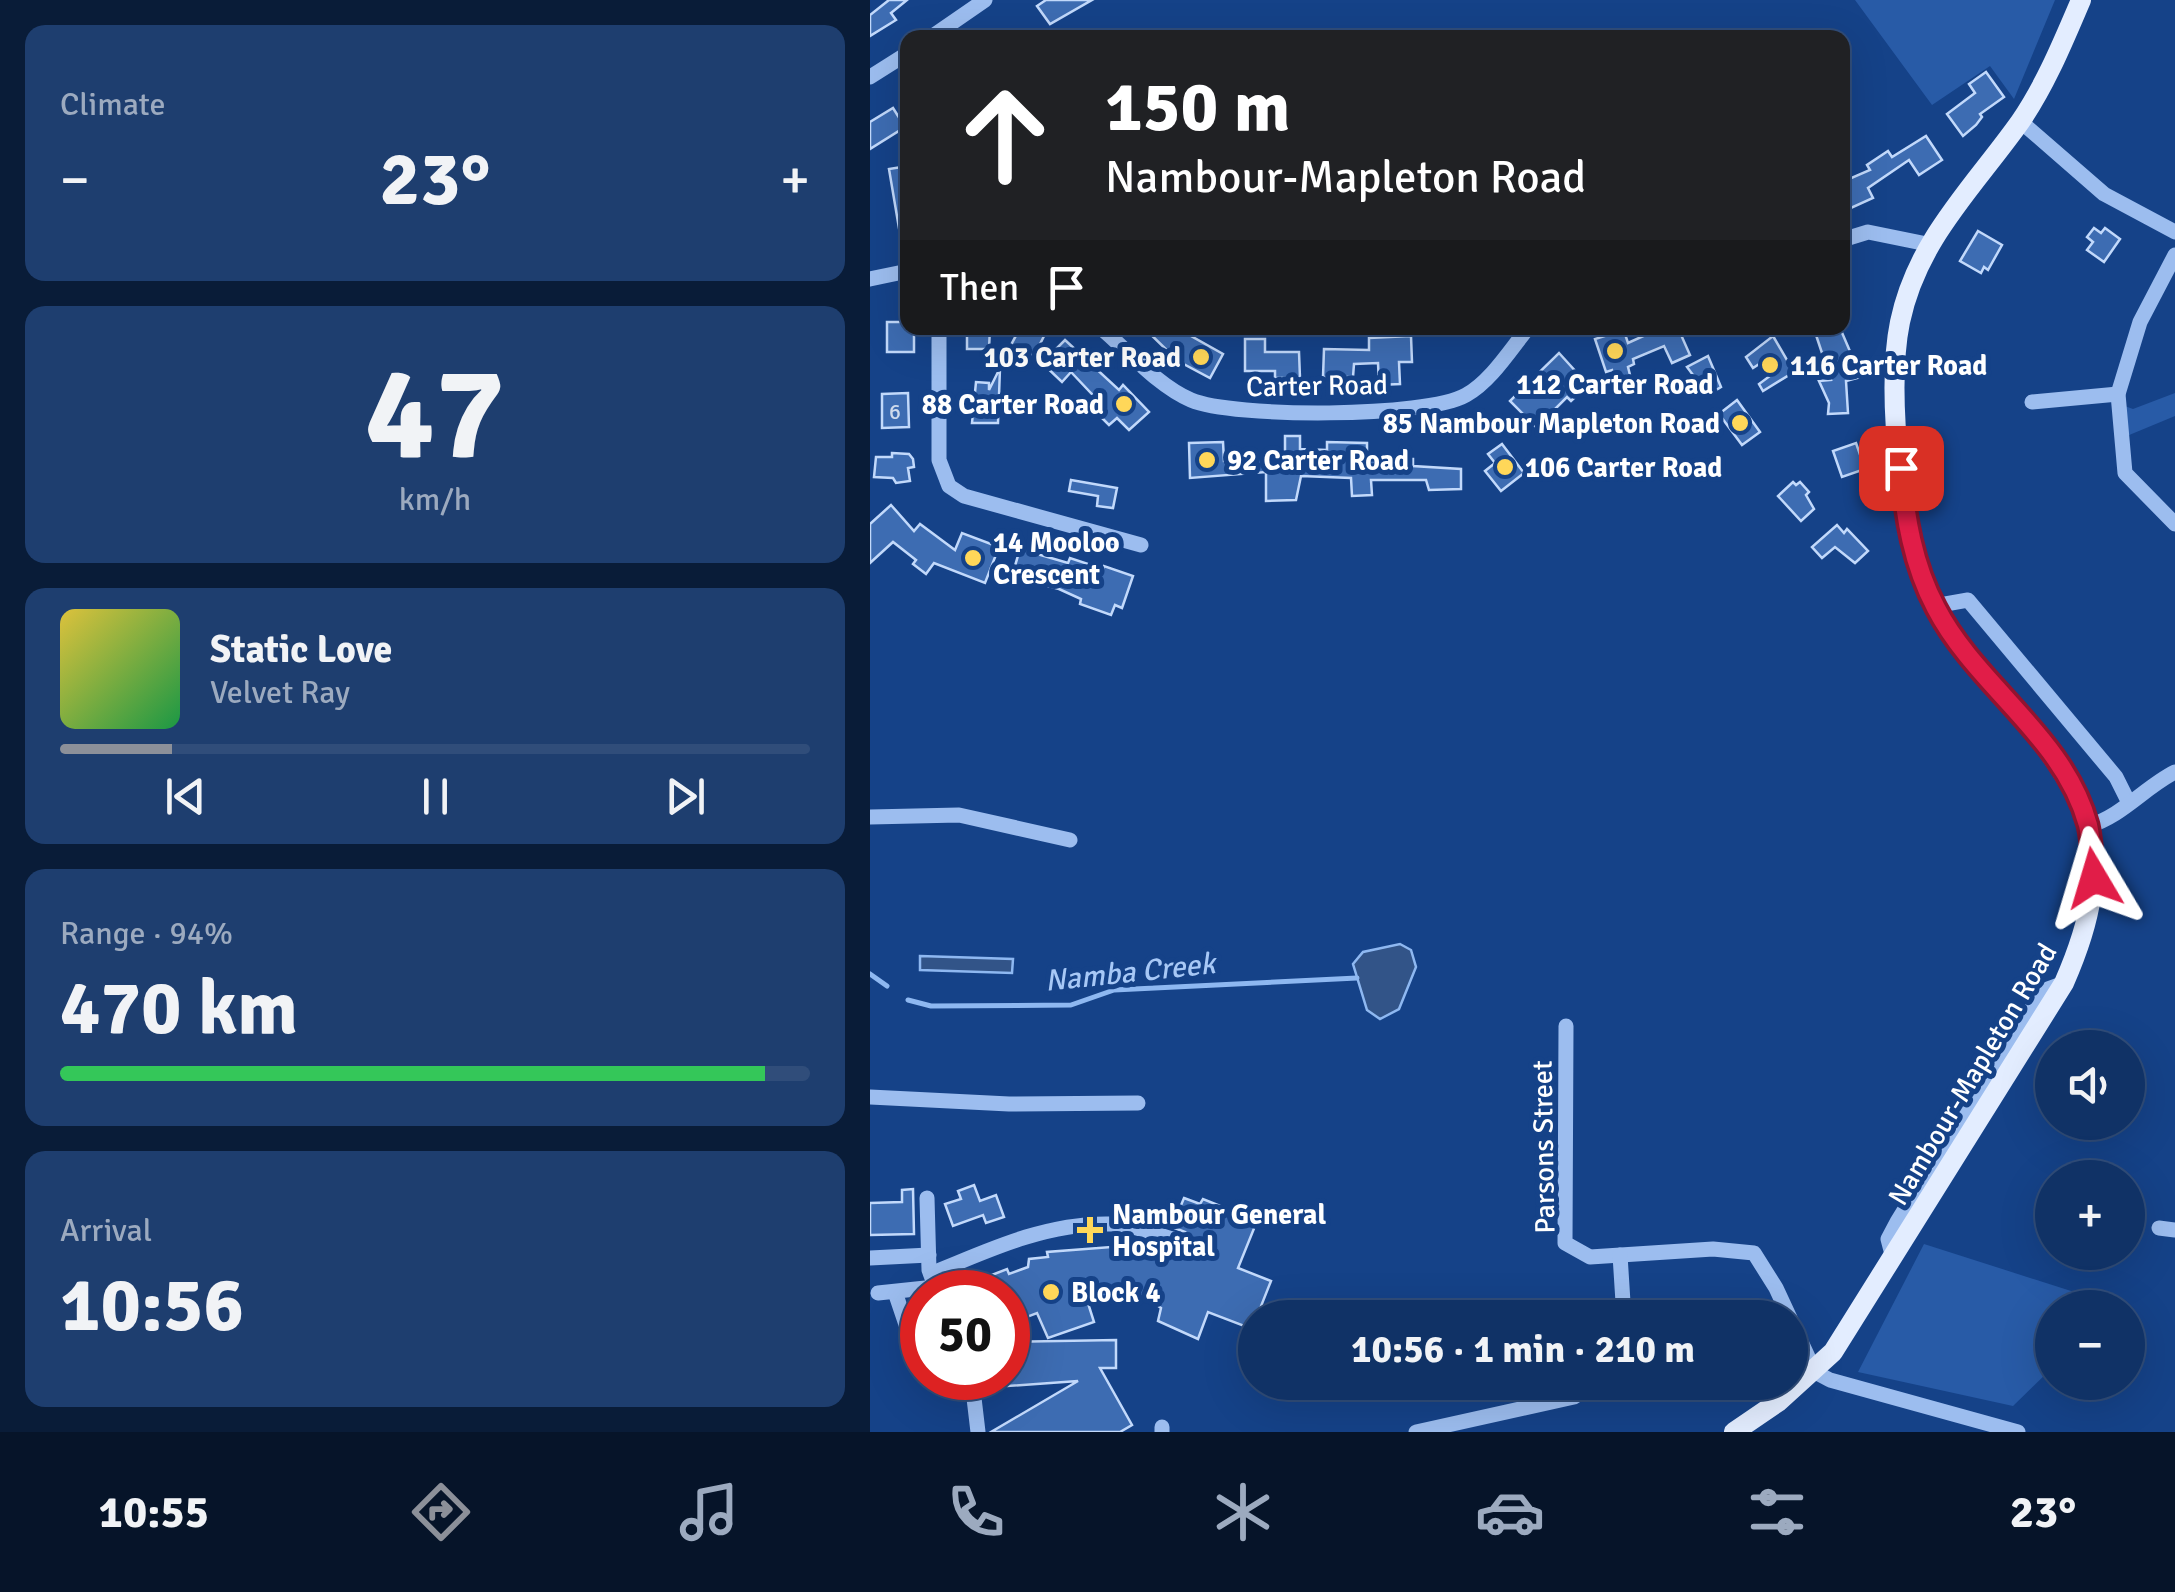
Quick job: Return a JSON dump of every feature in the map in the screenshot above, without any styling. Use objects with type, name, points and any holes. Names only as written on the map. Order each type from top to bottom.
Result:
[{"type":"main road","name":"Nambour-Mapleton Road","points":[[1734,1432],[1815,1372],[1833,1352],[2064,982],[2086,933],[2094,878],[2088,826],[2072,785],[2050,749],[1975,664],[1933,604],[1913,551],[1904,508],[1897,381],[1899,325],[1909,284],[1927,244],[2020,121],[2046,80],[2081,0]]},
{"type":"street","points":[[942,30],[985,0]]},
{"type":"street","points":[[870,77],[900,57]]},
{"type":"street","points":[[2020,121],[2104,194],[2175,232]]},
{"type":"street","points":[[1850,238],[1868,232],[1927,244]]},
{"type":"street","points":[[2175,255],[2140,322],[2118,394],[2125,473],[2175,524]]},
{"type":"street","points":[[870,279],[900,273]]},
{"type":"street","points":[[939,335],[938,460],[949,486],[964,496],[1141,545]]},
{"type":"street","name":"Carter Road","points":[[1109,335],[1182,396],[1209,407],[1238,412],[1390,410],[1445,404],[1481,384],[1522,335]]},
{"type":"street","points":[[2032,402],[2118,394]]},
{"type":"street","points":[[1933,604],[1968,600],[2098,753],[2129,803]]},
{"type":"street","points":[[2088,826],[2103,822],[2175,772]]},
{"type":"street","points":[[870,817],[959,815],[1070,840]]},
{"type":"street","name":"Parsons Street","points":[[1566,1026],[1565,1243],[1590,1257],[1713,1250],[1754,1253],[1776,1288],[1815,1372]]},
{"type":"street","points":[[870,1096],[1010,1104],[1138,1103]]},
{"type":"street","points":[[927,1198],[932,1270]]},
{"type":"street","points":[[959,1270],[1006,1242],[1062,1228],[1114,1224],[1173,1239]]},
{"type":"street","points":[[870,1258],[929,1255]]},
{"type":"street","points":[[1620,1255],[1623,1300]]},
{"type":"street","points":[[900,1291],[887,1293],[900,1321]]},
{"type":"street","points":[[1815,1372],[1830,1380],[2018,1432]]},
{"type":"street","points":[[974,1400],[978,1432]]},
{"type":"street","points":[[1416,1432],[1556,1400]]},
{"type":"shaded area","points":[[1855,0],[2055,0],[2014,99],[1990,66],[1932,105]]},
{"type":"shaded area","points":[[2175,393],[2175,416],[2122,438],[2122,405],[2133,409]]},
{"type":"shaded area","points":[[1400,944],[1411,950],[1416,967],[1399,1009],[1380,1019],[1367,1010],[1353,964],[1363,952]]},
{"type":"shaded area","points":[[920,956],[1013,959],[1012,973],[920,970]]},
{"type":"shaded area","points":[[1924,1244],[2068,1290],[2035,1290],[2035,1385],[2013,1406],[1858,1372]]},
{"type":"building","points":[[889,0],[907,0],[891,13],[896,20],[870,36],[870,15]]},
{"type":"building","points":[[1046,0],[1092,0],[1050,24],[1037,6]]},
{"type":"building","points":[[1986,72],[2004,97],[1980,114],[1976,125],[1963,136],[1947,114],[1975,93],[1969,84]]},
{"type":"building","points":[[893,108],[900,119],[900,130],[870,149],[870,122]]},
{"type":"building","points":[[1926,136],[1942,160],[1919,175],[1909,160],[1868,188],[1873,198],[1850,208],[1850,179],[1870,170],[1867,165],[1888,151],[1892,157]]},
{"type":"building","points":[[900,167],[900,234],[889,169]]},
{"type":"building","points":[[2094,228],[2101,233],[2105,228],[2120,239],[2104,262],[2087,250],[2093,242],[2087,237]]},
{"type":"building","points":[[1978,231],[2002,245],[1988,270],[1984,267],[1981,273],[1960,261]]},
{"type":"building","points":[[887,322],[900,322],[900,335],[914,335],[914,352],[887,352]]},
{"type":"building","points":[[967,335],[990,335],[989,349],[967,349]]},
{"type":"building","points":[[1016,335],[1044,335],[1034,356],[1011,345]]},
{"type":"building","name":"103 Carter Road","points":[[1151,335],[1189,335],[1223,354],[1210,378],[1178,361]]},
{"type":"building","points":[[1625,335],[1628,343],[1646,335],[1681,335],[1690,355],[1672,363],[1664,346],[1633,359],[1634,364],[1628,367],[1630,375],[1615,380],[1612,370],[1606,372],[1595,339]]},
{"type":"building","points":[[1816,335],[1843,335],[1861,377],[1846,381],[1848,413],[1828,414],[1829,403],[1819,381],[1831,380]]},
{"type":"building","points":[[1411,336],[1412,362],[1399,362],[1400,384],[1379,385],[1378,363],[1354,364],[1353,377],[1323,377],[1324,349],[1369,350],[1369,338]]},
{"type":"building","name":"116 Carter Road","points":[[1773,336],[1794,372],[1763,391],[1759,384],[1778,370],[1770,357],[1753,368],[1746,357]]},
{"type":"building","points":[[1245,339],[1265,339],[1265,352],[1299,352],[1300,378],[1275,378],[1275,371],[1245,371]]},
{"type":"building","points":[[1065,340],[1119,390],[1123,385],[1149,412],[1129,430],[1117,418],[1109,425],[1097,413],[1104,407],[1071,372],[1062,382],[1042,363]]},
{"type":"building","points":[[1559,353],[1588,385],[1571,401],[1567,397],[1551,413],[1558,420],[1547,431],[1542,427],[1539,430],[1510,401]]},
{"type":"building","points":[[1708,356],[1721,387],[1708,395],[1687,367]]},
{"type":"building","points":[[1000,368],[998,423],[972,423],[976,382],[989,383],[989,390]]},
{"type":"building","points":[[908,393],[909,427],[882,428],[882,394]]},
{"type":"building","name":"85 Nambour Mapleton Road","points":[[1737,400],[1760,432],[1742,445],[1719,414]]},
{"type":"building","points":[[1285,436],[1300,436],[1300,449],[1327,450],[1327,442],[1367,443],[1367,459],[1413,459],[1413,466],[1461,469],[1461,489],[1429,490],[1426,480],[1371,480],[1372,495],[1352,496],[1351,478],[1301,476],[1296,500],[1266,501],[1266,472],[1190,478],[1189,443],[1223,442],[1224,461],[1285,455]]},
{"type":"building","points":[[1856,443],[1865,469],[1842,477],[1833,451]]},
{"type":"building","name":"106 Carter Road","points":[[1502,444],[1524,473],[1501,491],[1485,471],[1495,463],[1488,454]]},
{"type":"building","points":[[892,453],[909,454],[913,459],[914,467],[908,468],[910,481],[896,483],[893,478],[874,477],[876,457],[892,457]]},
{"type":"building","points":[[1071,480],[1117,488],[1113,508],[1097,506],[1098,496],[1069,491]]},
{"type":"building","points":[[1793,482],[1800,482],[1809,492],[1806,495],[1814,509],[1801,521],[1778,496]]},
{"type":"building","points":[[891,505],[914,531],[920,524],[955,550],[962,533],[999,547],[985,583],[934,563],[926,574],[913,564],[916,560],[893,542],[870,563],[870,524]]},
{"type":"building","points":[[1837,525],[1844,533],[1847,529],[1868,551],[1855,563],[1835,547],[1822,558],[1812,547]]},
{"type":"building","points":[[1020,549],[1133,576],[1122,608],[1115,605],[1111,615],[1080,604],[1081,599],[1059,589],[1012,576]]},
{"type":"building","points":[[974,1185],[980,1201],[996,1195],[1004,1217],[986,1223],[983,1215],[953,1226],[945,1204],[961,1199],[958,1191]]},
{"type":"building","points":[[913,1189],[914,1234],[870,1235],[870,1203],[902,1202],[902,1190]]},
{"type":"building","points":[[1184,1198],[1200,1204],[1203,1199],[1238,1213],[1236,1219],[1255,1226],[1238,1268],[1271,1281],[1263,1300],[1238,1300],[1238,1324],[1208,1312],[1198,1339],[1158,1321],[1161,1308],[1143,1295],[1087,1300],[1094,1322],[1048,1338],[1037,1313],[1030,1316],[1030,1270],[1020,1270],[1028,1267],[1029,1259],[1048,1257],[1047,1252],[1124,1246],[1124,1255],[1148,1256],[1151,1249],[1175,1258],[1185,1232],[1172,1227]]},
{"type":"building","points":[[1116,1340],[1116,1368],[1100,1368],[1132,1425],[1120,1432],[991,1432],[1078,1381],[1030,1384],[1030,1342]]},
{"type":"waterway","name":"Namba Creek","points":[[870,974],[887,986]]},
{"type":"waterway","name":"Namba Creek","points":[[908,1000],[931,1006],[1071,1005],[1114,990],[1357,978]]},
{"type":"place","name":"112 Carter Road","points":[[1615,351]]},
{"type":"place","name":"103 Carter Road","points":[[1201,357]]},
{"type":"place","name":"116 Carter Road","points":[[1770,365]]},
{"type":"place","name":"88 Carter Road","points":[[1124,404]]},
{"type":"place","name":"85 Nambour Mapleton Road","points":[[1740,423]]},
{"type":"place","name":"92 Carter Road","points":[[1207,460]]},
{"type":"place","name":"106 Carter Road","points":[[1505,467]]},
{"type":"place","name":"14 Mooloo Crescent","points":[[973,558]]},
{"type":"place","name":"Nambour General Hospital","points":[[1090,1230]]},
{"type":"place","name":"Block 4","points":[[1051,1292]]},
{"type":"route","points":[[1901,468],[1913,551],[1934,606],[1975,664],[2050,749],[2072,785],[2088,826],[2094,878]]}]
